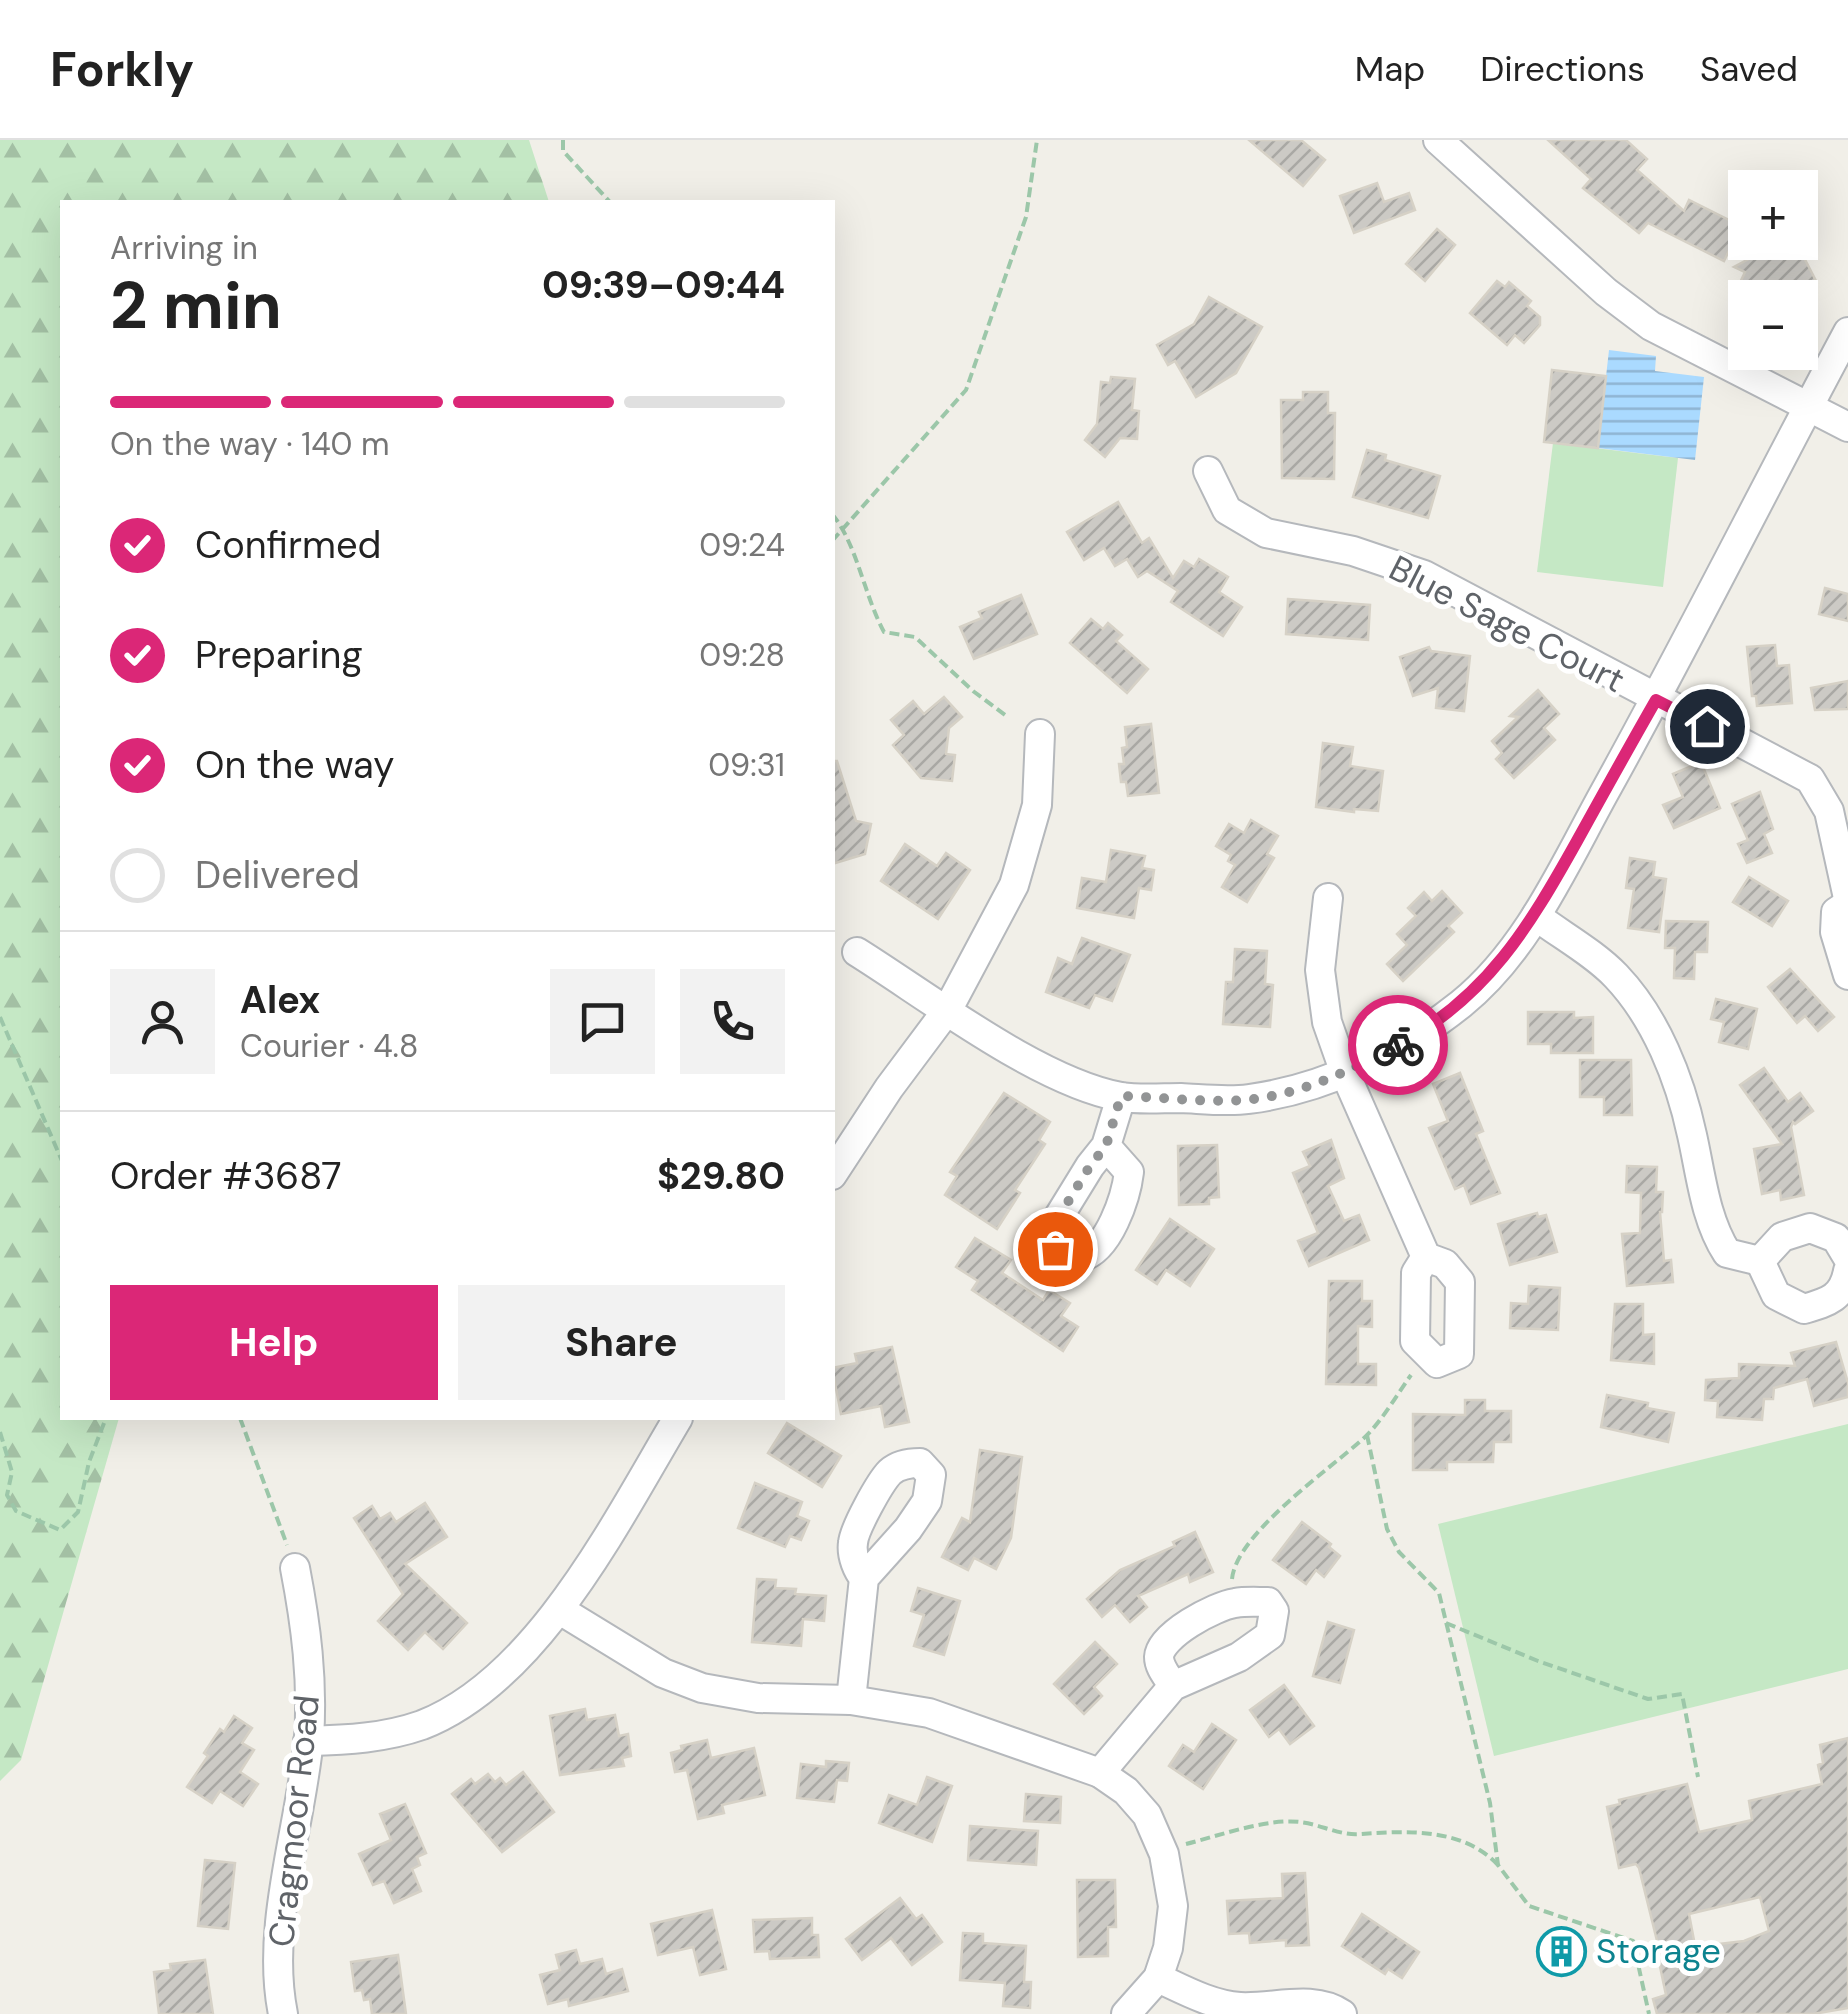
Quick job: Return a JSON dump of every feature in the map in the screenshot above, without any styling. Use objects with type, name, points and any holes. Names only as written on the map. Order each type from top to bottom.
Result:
[{"type":"street","points":[[1438,140],[1606,292],[1651,326],[1848,427]]},
{"type":"street","points":[[857,952],[1018,1054],[1068,1079],[1121,1096],[1244,1100],[1296,1091],[1345,1073],[1416,1036],[1462,1004],[1496,969],[1536,916],[1656,700],[1848,332]]},
{"type":"street","name":"Blue Sage Court","points":[[1208,472],[1228,510],[1266,533],[1353,551],[1424,575],[1810,779],[1829,812],[1848,902],[1836,912],[1834,932],[1848,975]]},
{"type":"street","points":[[835,1170],[889,1088],[948,1009],[1014,885],[1037,804],[1040,734]]},
{"type":"street","points":[[1328,898],[1320,970],[1327,1022],[1345,1073],[1426,1257],[1445,1264],[1460,1282],[1459,1354],[1437,1363],[1415,1342],[1416,1272],[1426,1257]]},
{"type":"street","points":[[1536,916],[1615,975],[1644,1012],[1682,1098],[1714,1233],[1727,1253],[1760,1261]]},
{"type":"street","points":[[1106,1146],[1121,1096]]},
{"type":"street","points":[[1760,1261],[1782,1237],[1810,1228],[1836,1238],[1848,1258]]},
{"type":"street","points":[[1760,1261],[1776,1295],[1804,1309],[1830,1302],[1846,1282],[1848,1270]]},
{"type":"street","points":[[308,1741],[365,1739],[420,1725],[456,1709],[492,1683],[560,1610],[677,1420]]},
{"type":"street","name":"Cragmoor Road","points":[[284,2014],[278,1944],[308,1741],[308,1636],[296,1568]]},
{"type":"street","points":[[851,1700],[864,1578]]},
{"type":"street","points":[[1100,1773],[1174,1686],[1239,1656],[1270,1635],[1274,1610],[1268,1602],[1230,1604],[1188,1624],[1167,1640],[1159,1663],[1174,1686]]},
{"type":"street","points":[[560,1610],[663,1672],[702,1688],[758,1698],[851,1700],[930,1713],[1100,1773],[1126,1791],[1146,1815],[1164,1854],[1173,1906],[1168,1948],[1158,1978],[1126,2014]]},
{"type":"street","points":[[1158,1978],[1204,1999],[1238,2008],[1306,2003],[1342,2014]]},
{"type":"path","points":[[563,140],[563,151],[608,200]]},
{"type":"path","points":[[835,538],[966,390],[1026,217],[1037,140]]},
{"type":"path","points":[[835,518],[845,530],[884,632],[915,637],[973,692],[1005,715]]},
{"type":"path","points":[[0,1017],[60,1155]]},
{"type":"path","points":[[1230,1604],[1234,1564],[1300,1492],[1367,1435],[1426,1355]]},
{"type":"path","points":[[0,1432],[12,1472],[6,1495],[16,1511],[60,1530],[78,1512],[89,1462],[105,1420]]},
{"type":"path","points":[[241,1420],[296,1568]]},
{"type":"path","points":[[1367,1435],[1387,1528],[1399,1552],[1439,1593],[1490,1803],[1498,1865]]},
{"type":"path","points":[[1445,1622],[1538,1661],[1648,1699],[1682,1694],[1698,1777]]},
{"type":"path","points":[[1164,1854],[1254,1827],[1297,1821],[1356,1835],[1384,1830],[1424,1831],[1462,1842],[1489,1856],[1529,1906],[1633,1941],[1650,2014]]},
{"type":"green space","points":[[0,140],[529,140],[548,200],[60,200],[60,1420],[118,1420],[21,1760],[0,1781]]},
{"type":"green space","points":[[1553,443],[1678,458],[1663,587],[1537,572]]},
{"type":"green space","points":[[1848,1424],[1848,1669],[1494,1756],[1438,1524]]},
{"type":"water","points":[[1609,350],[1656,356],[1655,371],[1704,377],[1695,460],[1598,448]]},
{"type":"building","points":[[1249,140],[1301,140],[1325,160],[1303,186]]},
{"type":"building","points":[[1548,140],[1626,140],[1647,159],[1637,170],[1684,211],[1689,200],[1728,220],[1728,253],[1724,261],[1648,223],[1639,233],[1583,188],[1591,179]]},
{"type":"building","points":[[1377,183],[1384,202],[1409,193],[1415,210],[1354,233],[1340,196]]},
{"type":"building","points":[[1437,229],[1455,245],[1425,281],[1406,264]]},
{"type":"building","points":[[1747,260],[1805,260],[1815,280],[1741,280],[1745,272],[1734,267]]},
{"type":"building","points":[[1497,281],[1505,287],[1509,282],[1531,301],[1527,306],[1540,317],[1540,325],[1524,343],[1515,335],[1507,345],[1470,313]]},
{"type":"building","points":[[1209,297],[1262,327],[1236,373],[1196,397],[1175,361],[1168,365],[1157,345],[1194,324]]},
{"type":"building","points":[[1552,370],[1606,376],[1598,448],[1544,442]]},
{"type":"building","points":[[1111,377],[1135,379],[1132,410],[1139,411],[1137,439],[1120,438],[1105,457],[1085,440],[1097,424],[1101,382],[1110,383]]},
{"type":"building","points":[[1303,392],[1328,392],[1328,413],[1335,413],[1334,479],[1282,478],[1281,400],[1303,400]]},
{"type":"building","points":[[1367,450],[1386,455],[1385,460],[1440,476],[1428,518],[1353,497]]},
{"type":"building","points":[[1118,502],[1142,543],[1149,538],[1173,578],[1184,561],[1194,567],[1199,559],[1228,577],[1219,592],[1242,607],[1223,636],[1171,602],[1178,591],[1147,571],[1138,577],[1127,559],[1115,566],[1104,548],[1084,560],[1067,532]]},
{"type":"building","points":[[1825,588],[1848,594],[1848,621],[1819,614]]},
{"type":"building","points":[[1021,595],[1037,634],[974,659],[960,627],[982,618],[979,612]]},
{"type":"building","points":[[1288,599],[1370,605],[1368,640],[1286,634]]},
{"type":"building","points":[[1091,619],[1103,629],[1108,623],[1122,635],[1116,641],[1148,669],[1127,693],[1070,643]]},
{"type":"building","points":[[1775,645],[1777,666],[1789,665],[1792,703],[1757,706],[1756,696],[1752,696],[1747,647]]},
{"type":"building","points":[[1429,647],[1431,651],[1470,656],[1464,711],[1436,708],[1438,688],[1413,696],[1400,657]]},
{"type":"building","points":[[1848,681],[1848,709],[1815,710],[1811,688]]},
{"type":"building","points":[[1538,690],[1559,714],[1544,728],[1555,740],[1514,778],[1496,759],[1502,753],[1492,741],[1518,717],[1510,716]]},
{"type":"building","points":[[944,697],[962,717],[949,728],[946,754],[955,755],[952,781],[921,778],[893,745],[904,735],[891,720],[913,701],[924,714]]},
{"type":"building","points":[[1151,724],[1159,793],[1128,796],[1119,764],[1124,764],[1122,748],[1127,747],[1125,727]]},
{"type":"building","points":[[1323,743],[1353,747],[1350,766],[1383,771],[1378,811],[1316,807]]},
{"type":"building","points":[[835,761],[856,821],[871,824],[865,854],[835,863]]},
{"type":"building","points":[[1701,762],[1720,808],[1674,828],[1663,805],[1683,797],[1673,774]]},
{"type":"building","points":[[1760,792],[1773,829],[1764,834],[1772,853],[1747,863],[1738,844],[1748,840],[1732,804]]},
{"type":"building","points":[[1251,820],[1278,836],[1267,854],[1274,858],[1247,902],[1222,887],[1235,865],[1228,861],[1231,855],[1216,846],[1229,824],[1244,833]]},
{"type":"building","points":[[905,844],[937,866],[946,853],[970,870],[938,919],[881,881]]},
{"type":"building","points":[[1111,850],[1145,856],[1142,868],[1154,870],[1151,890],[1139,888],[1134,918],[1077,908],[1082,878],[1106,882]]},
{"type":"building","points":[[1630,858],[1655,862],[1653,877],[1666,879],[1659,932],[1628,928],[1634,889],[1626,888]]},
{"type":"building","points":[[1749,877],[1788,901],[1772,926],[1733,902]]},
{"type":"building","points":[[1442,891],[1462,913],[1448,926],[1454,932],[1403,981],[1387,964],[1407,945],[1397,934],[1416,916],[1408,908],[1424,892],[1432,901]]},
{"type":"building","points":[[1666,921],[1708,922],[1707,952],[1695,952],[1694,979],[1674,978],[1675,948],[1665,948]]},
{"type":"building","points":[[1082,938],[1130,955],[1112,1001],[1095,995],[1089,1008],[1046,992],[1058,958],[1072,964]]},
{"type":"building","points":[[1235,949],[1267,951],[1265,984],[1273,985],[1270,1027],[1223,1024],[1226,982],[1233,982]]},
{"type":"building","points":[[1790,969],[1834,1017],[1818,1031],[1805,1016],[1797,1023],[1768,987]]},
{"type":"building","points":[[1716,999],[1757,1009],[1748,1049],[1719,1042],[1724,1022],[1711,1019]]},
{"type":"building","points":[[1528,1012],[1574,1012],[1574,1018],[1593,1017],[1593,1053],[1551,1053],[1551,1044],[1528,1044]]},
{"type":"building","points":[[1580,1060],[1631,1060],[1632,1115],[1604,1115],[1604,1097],[1580,1097]]},
{"type":"building","points":[[1764,1068],[1788,1102],[1800,1093],[1813,1111],[1791,1127],[1804,1195],[1781,1200],[1780,1190],[1762,1194],[1754,1149],[1782,1144],[1740,1085]]},
{"type":"building","points":[[1460,1073],[1483,1131],[1476,1134],[1500,1193],[1471,1204],[1464,1185],[1455,1189],[1429,1128],[1448,1121],[1433,1084]]},
{"type":"building","points":[[1004,1093],[1050,1122],[1039,1140],[1045,1144],[1015,1190],[1020,1193],[997,1229],[945,1195],[957,1176],[950,1172]]},
{"type":"building","points":[[1331,1140],[1344,1178],[1328,1186],[1344,1221],[1359,1215],[1369,1240],[1309,1266],[1298,1241],[1318,1233],[1293,1173],[1310,1166],[1303,1152]]},
{"type":"building","points":[[1217,1145],[1219,1197],[1209,1198],[1209,1204],[1179,1205],[1178,1146]]},
{"type":"building","points":[[1627,1166],[1657,1167],[1656,1192],[1663,1192],[1660,1212],[1664,1261],[1671,1260],[1673,1282],[1627,1286],[1622,1234],[1640,1233],[1641,1193],[1626,1192]]},
{"type":"building","points":[[1537,1213],[1538,1217],[1546,1215],[1557,1252],[1510,1265],[1498,1224]]},
{"type":"building","points":[[1170,1219],[1214,1249],[1190,1286],[1166,1270],[1157,1284],[1136,1270]]},
{"type":"building","points":[[975,1238],[1011,1260],[1002,1273],[1043,1300],[1049,1290],[1070,1303],[1061,1316],[1078,1327],[1063,1351],[972,1290],[978,1281],[956,1267]]},
{"type":"building","points":[[1329,1281],[1362,1281],[1362,1301],[1372,1301],[1372,1327],[1358,1326],[1358,1364],[1376,1364],[1376,1385],[1326,1384]]},
{"type":"building","points":[[1529,1286],[1560,1288],[1558,1330],[1510,1328],[1511,1303],[1528,1304]]},
{"type":"building","points":[[1615,1304],[1643,1304],[1643,1335],[1654,1334],[1654,1364],[1611,1360]]},
{"type":"building","points":[[1836,1342],[1848,1397],[1814,1406],[1807,1379],[1774,1388],[1773,1399],[1764,1399],[1762,1420],[1717,1417],[1718,1401],[1705,1400],[1706,1380],[1739,1378],[1739,1364],[1795,1366],[1791,1353]]},
{"type":"building","points":[[892,1347],[909,1422],[885,1427],[881,1406],[841,1414],[835,1367],[857,1363],[855,1354]]},
{"type":"building","points":[[1607,1395],[1674,1413],[1668,1442],[1601,1427]]},
{"type":"building","points":[[1465,1400],[1485,1400],[1485,1411],[1511,1411],[1511,1442],[1494,1442],[1493,1462],[1447,1462],[1447,1470],[1413,1470],[1413,1414],[1465,1415]]},
{"type":"building","points":[[787,1423],[841,1456],[822,1487],[768,1453]]},
{"type":"building","points":[[980,1450],[1022,1457],[1011,1538],[996,1569],[974,1558],[968,1570],[942,1557],[962,1518],[970,1522]]},
{"type":"building","points":[[755,1483],[802,1502],[797,1516],[809,1521],[801,1540],[790,1536],[785,1547],[738,1528]]},
{"type":"building","points":[[425,1503],[447,1537],[405,1564],[467,1623],[443,1649],[425,1632],[408,1650],[378,1621],[403,1594],[354,1518],[372,1506],[380,1519],[390,1513],[396,1522]]},
{"type":"building","points":[[1302,1522],[1340,1556],[1324,1577],[1316,1570],[1306,1584],[1273,1560]]},
{"type":"building","points":[[1195,1532],[1213,1572],[1190,1582],[1188,1574],[1138,1596],[1147,1607],[1130,1622],[1115,1605],[1102,1617],[1087,1599],[1120,1570],[1175,1546],[1173,1542]]},
{"type":"building","points":[[757,1579],[776,1580],[775,1588],[796,1589],[795,1594],[826,1596],[824,1621],[803,1619],[801,1646],[752,1642]]},
{"type":"building","points":[[918,1588],[960,1601],[944,1655],[914,1646],[924,1615],[911,1611]]},
{"type":"building","points":[[1328,1622],[1354,1630],[1340,1683],[1313,1676]]},
{"type":"building","points":[[1095,1642],[1117,1664],[1094,1687],[1102,1696],[1084,1714],[1054,1684]]},
{"type":"building","points":[[1284,1685],[1314,1726],[1290,1744],[1279,1729],[1269,1737],[1250,1710]]},
{"type":"building","points":[[585,1709],[587,1720],[615,1715],[619,1736],[628,1734],[631,1756],[622,1758],[624,1766],[560,1775],[550,1716]]},
{"type":"building","points":[[234,1716],[252,1728],[242,1743],[254,1750],[240,1772],[258,1784],[243,1806],[220,1791],[212,1803],[187,1787],[208,1756],[204,1753]]},
{"type":"building","points":[[1212,1724],[1236,1740],[1203,1789],[1169,1766],[1183,1745],[1194,1752]]},
{"type":"building","points":[[1848,1738],[1848,2008],[1813,2014],[1657,2014],[1653,1999],[1666,1995],[1661,1957],[1639,1868],[1636,1864],[1619,1868],[1607,1807],[1620,1804],[1619,1800],[1687,1784],[1699,1832],[1752,1820],[1749,1801],[1822,1784],[1818,1765],[1823,1763],[1820,1745]],"holes":[[[1760,1897],[1769,1931],[1744,1941],[1696,1951],[1689,1914]]]},
{"type":"building","points":[[707,1740],[711,1758],[754,1748],[765,1795],[722,1805],[724,1813],[698,1819],[687,1770],[675,1772],[671,1753],[682,1750],[681,1746]]},
{"type":"building","points":[[826,1761],[849,1763],[847,1781],[837,1780],[834,1802],[797,1798],[801,1764],[826,1767]]},
{"type":"building","points":[[523,1772],[554,1812],[502,1852],[452,1794],[471,1779],[475,1784],[488,1774],[495,1782],[500,1778],[506,1785]]},
{"type":"building","points":[[927,1777],[952,1786],[932,1842],[879,1823],[889,1795],[917,1805]]},
{"type":"building","points":[[1026,1794],[1061,1797],[1060,1823],[1024,1821]]},
{"type":"building","points":[[405,1804],[426,1853],[417,1857],[420,1865],[412,1869],[421,1891],[394,1903],[384,1881],[373,1885],[359,1854],[391,1840],[380,1814]]},
{"type":"building","points":[[970,1826],[1038,1831],[1036,1865],[968,1860]]},
{"type":"building","points":[[205,1860],[235,1863],[228,1929],[198,1926]]},
{"type":"building","points":[[1305,1873],[1309,1945],[1286,1946],[1286,1940],[1250,1943],[1249,1933],[1229,1934],[1227,1901],[1283,1898],[1282,1874]]},
{"type":"building","points":[[1077,1880],[1115,1880],[1116,1927],[1108,1927],[1108,1956],[1078,1957]]},
{"type":"building","points":[[900,1898],[916,1919],[922,1915],[942,1942],[912,1965],[891,1938],[862,1960],[846,1939]]},
{"type":"building","points":[[712,1910],[726,1969],[700,1975],[693,1947],[658,1955],[651,1924]]},
{"type":"building","points":[[1362,1914],[1419,1952],[1402,1978],[1388,1969],[1385,1974],[1342,1946]]},
{"type":"building","points":[[812,1918],[812,1935],[818,1935],[819,1957],[770,1959],[769,1951],[755,1952],[753,1920]]},
{"type":"building","points":[[963,1933],[983,1934],[983,1943],[1026,1946],[1024,1982],[1031,1982],[1030,2008],[1003,2006],[1005,1983],[960,1980]]},
{"type":"building","points":[[576,1950],[580,1964],[602,1959],[606,1974],[622,1969],[628,1991],[569,2006],[568,1999],[548,2004],[540,1975],[560,1970],[556,1955]]},
{"type":"building","points":[[398,1955],[406,2014],[372,2014],[370,1999],[364,2000],[362,1990],[355,1991],[351,1962]]},
{"type":"building","points":[[205,1960],[213,2014],[159,2014],[154,1972],[171,1970],[170,1964]]},
{"type":"way so far","points":[[1055,1249],[1050,1231],[1106,1146],[1121,1096],[1244,1100],[1296,1091],[1345,1073],[1398,1045]]},
{"type":"place","name":"Storage","points":[[1561,1951]]},
{"type":"route","points":[[1398,1045],[1462,1004],[1496,969],[1536,916],[1656,700],[1707,726]]}]
